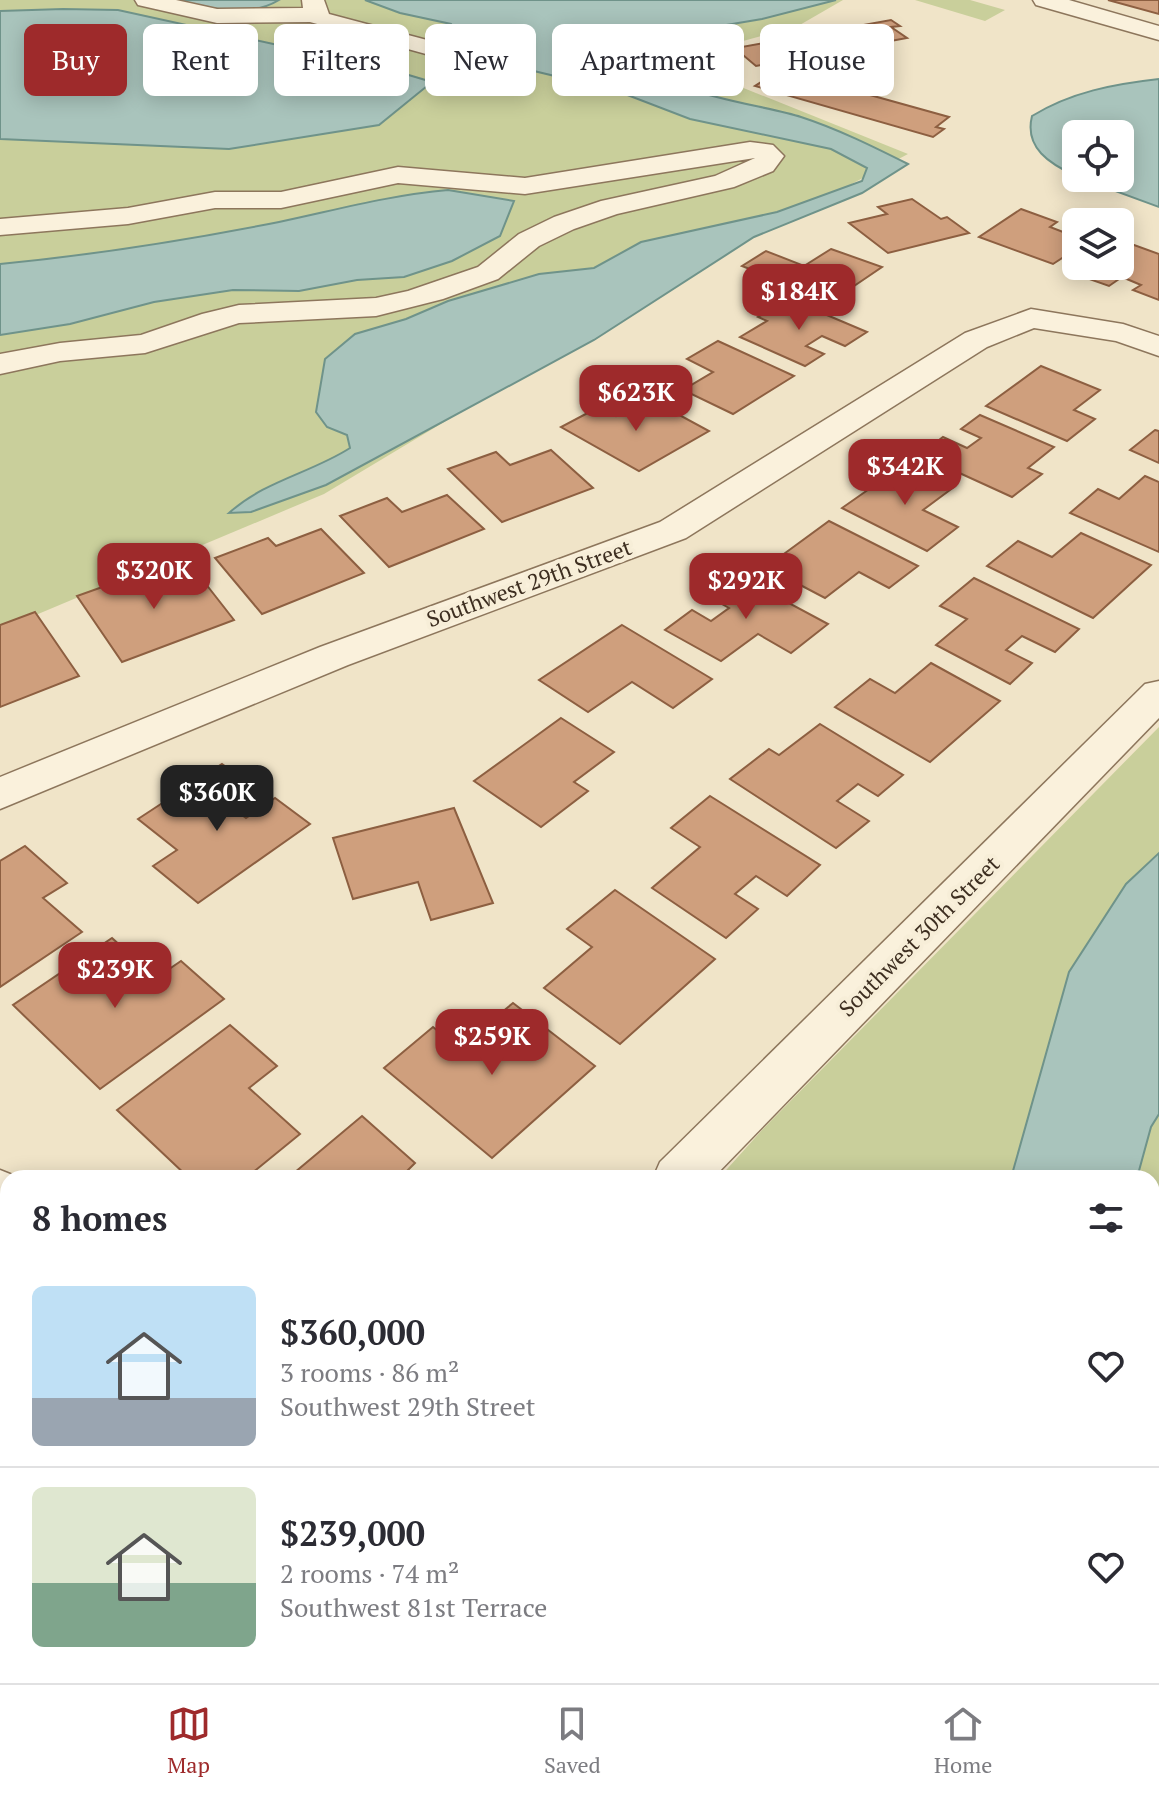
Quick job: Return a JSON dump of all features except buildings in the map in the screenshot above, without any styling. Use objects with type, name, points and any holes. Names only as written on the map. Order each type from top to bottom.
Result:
[{"type":"street","points":[[146,0],[217,16],[314,8],[425,46]]},
{"type":"street","points":[[1044,0],[1159,33]]},
{"type":"street","points":[[0,227],[128,216],[215,200],[281,200],[398,175],[525,186],[750,150],[764,151],[771,156],[764,167],[747,174],[598,211],[534,237],[488,273],[397,302],[376,307],[239,314],[145,344],[60,352],[0,364]]},
{"type":"street","name":"Southwest 29th Street","points":[[0,794],[334,656],[673,530],[976,340],[1031,318],[1123,333],[1159,347]]},
{"type":"street","name":"Southwest 30th Street","points":[[687,1170],[1159,694]]},
{"type":"green space","points":[[0,0],[843,0],[801,24],[760,24],[760,36],[744,41],[744,24],[552,24],[552,96],[744,96],[744,88],[908,154],[761,232],[324,494],[0,630]]},
{"type":"green space","points":[[915,0],[970,0],[1005,10],[985,21]]},
{"type":"green space","points":[[1159,727],[1159,1170],[726,1170]]},
{"type":"water","points":[[175,0],[279,0],[254,9],[228,10]]},
{"type":"water","points":[[365,0],[836,0],[732,24],[552,24],[552,75],[536,71],[536,24],[451,24],[400,13]]},
{"type":"water","points":[[118,10],[182,24],[143,24],[143,96],[258,96],[258,41],[274,44],[274,96],[409,96],[409,75],[425,80],[425,88],[379,125],[229,149],[0,139],[0,11]]},
{"type":"water","points":[[1159,79],[1159,207],[1118,192],[1134,192],[1134,120],[1062,120],[1062,169],[1041,154],[1032,137],[1032,116],[1093,90]]},
{"type":"water","points":[[630,96],[713,96],[783,112],[842,133],[908,164],[862,193],[754,237],[594,340],[326,485],[251,512],[229,513],[257,493],[350,448],[347,435],[327,427],[316,412],[325,359],[355,334],[406,319],[448,301],[539,274],[594,268],[641,242],[777,212],[862,181],[867,168],[831,149],[690,119]]},
{"type":"water","points":[[448,190],[514,201],[500,236],[452,261],[404,277],[357,280],[299,291],[233,290],[154,302],[70,324],[0,335],[0,264],[175,241],[384,199]]},
{"type":"water","points":[[1159,853],[1159,1114],[1151,1127],[1139,1170],[1013,1170],[1069,972],[1126,884]]}]
